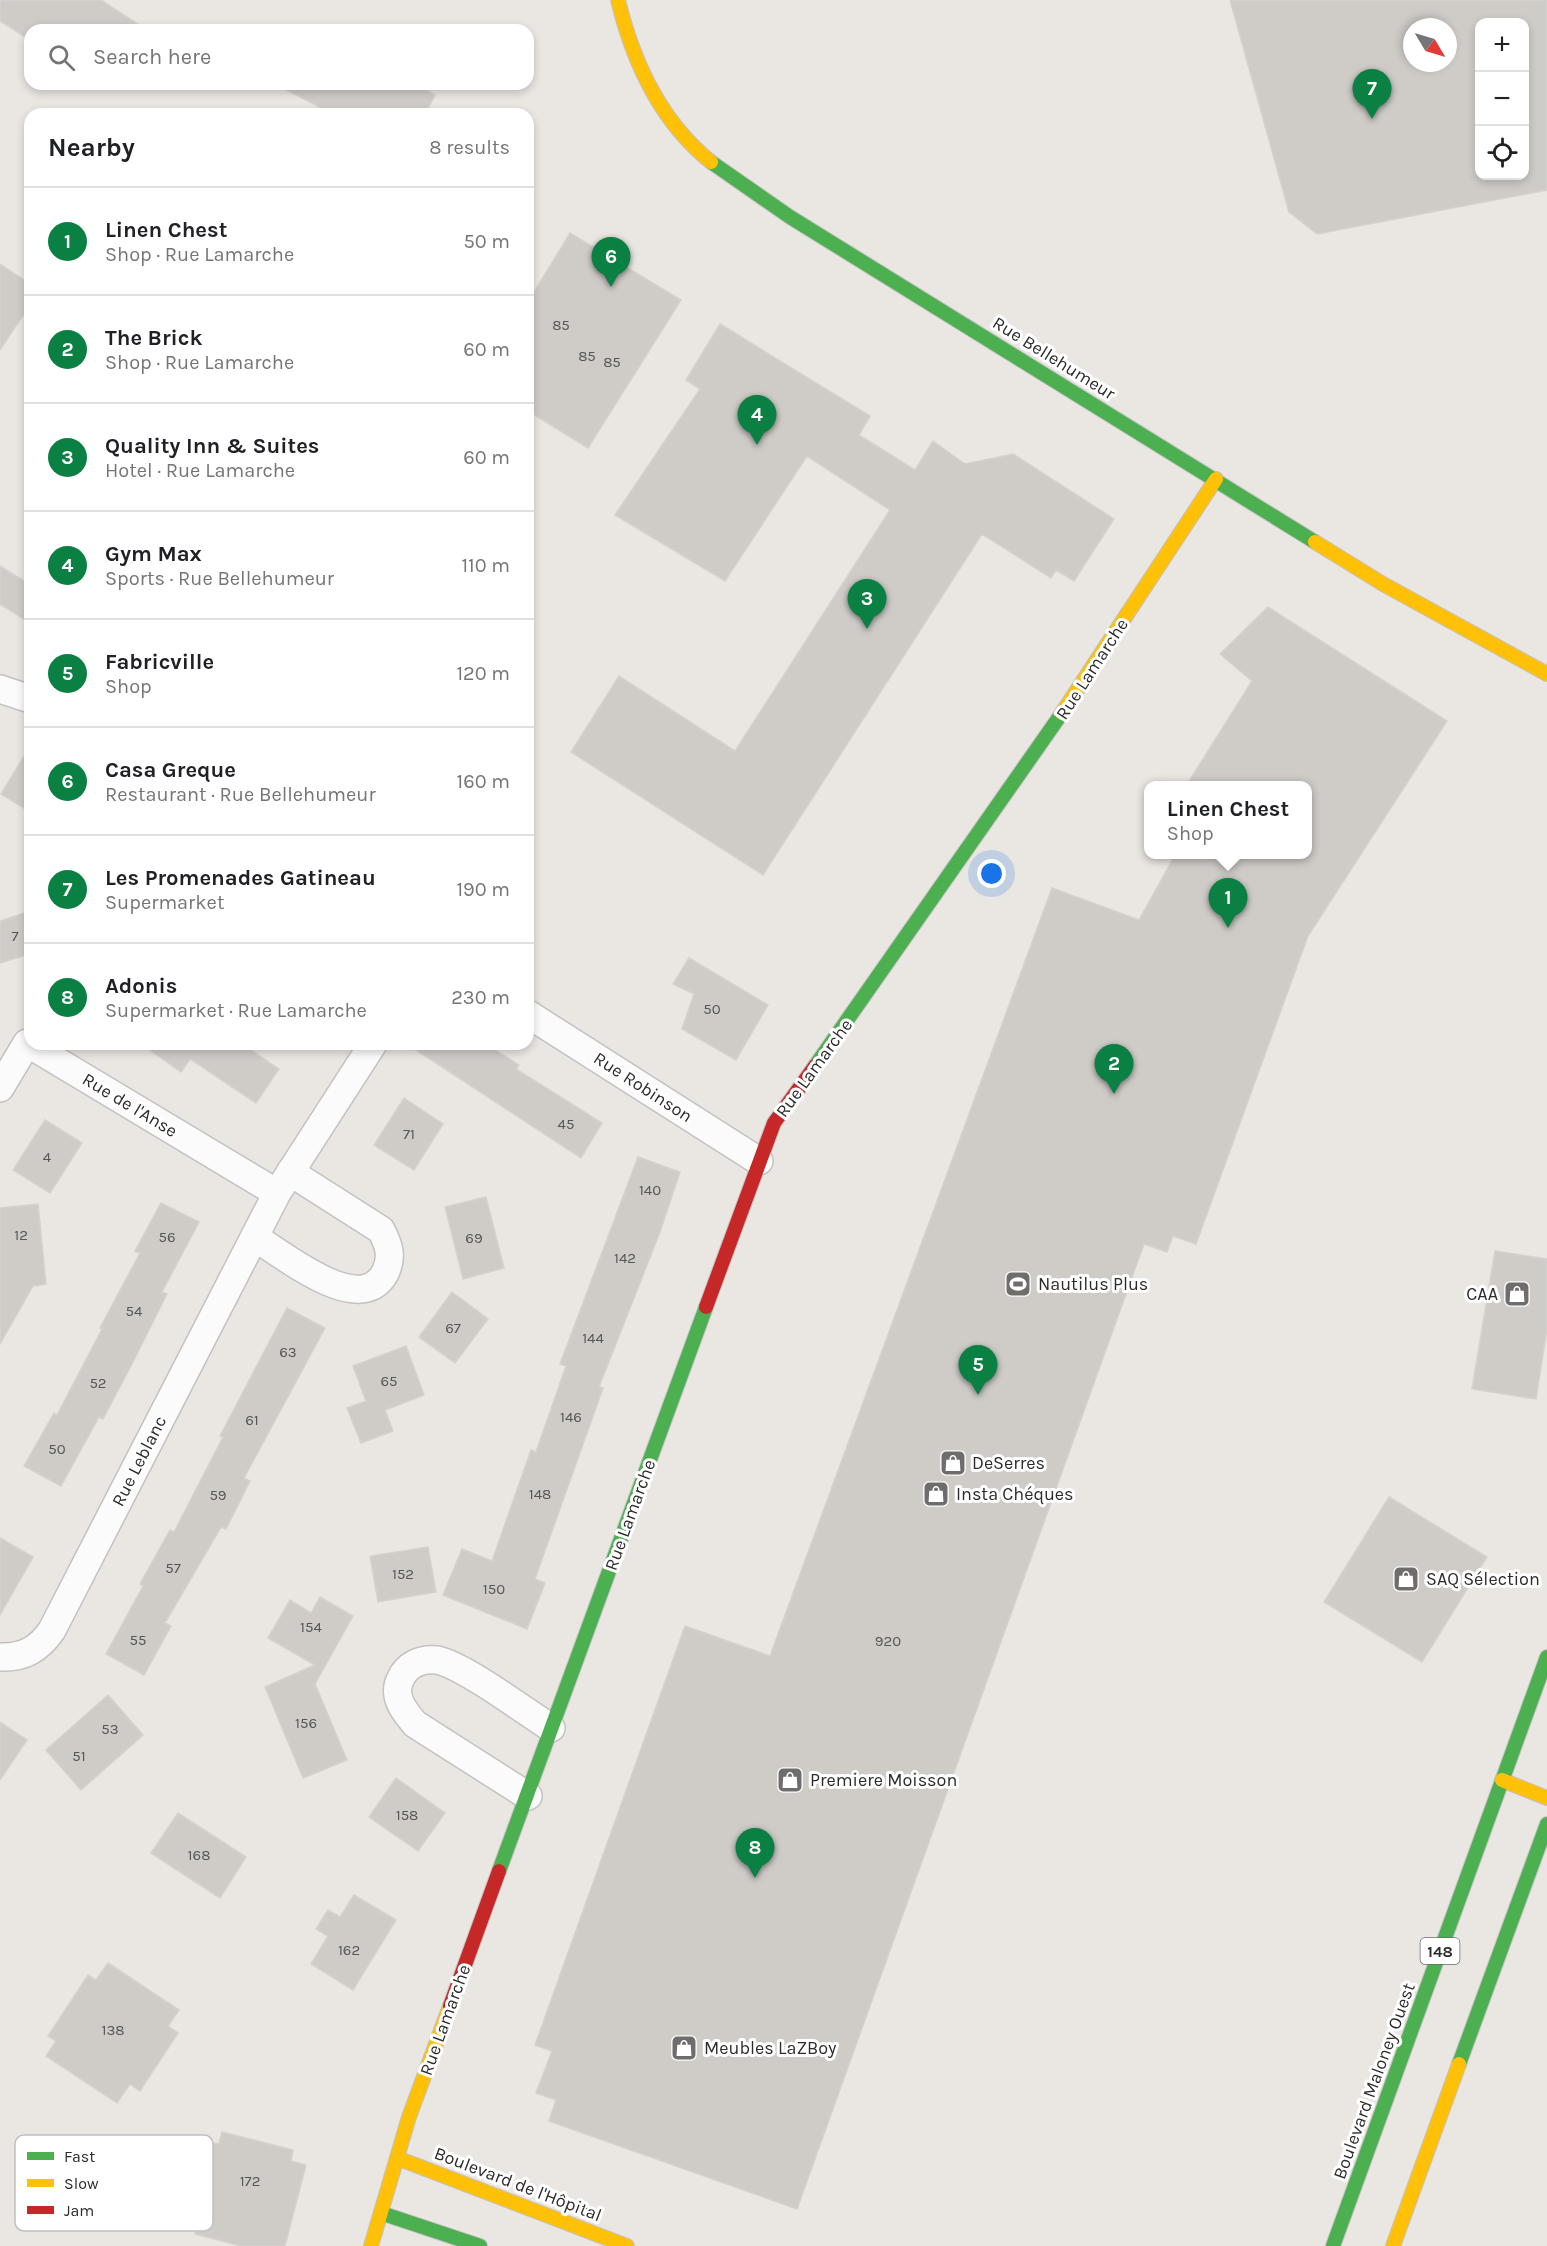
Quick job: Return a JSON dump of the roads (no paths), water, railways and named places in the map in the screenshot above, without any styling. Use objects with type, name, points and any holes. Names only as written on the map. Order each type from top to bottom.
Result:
[{"type":"street","name":"Rue Bellehumeur","points":[[618,0],[623,24],[636,60],[655,96],[673,124],[696,149],[721,169],[790,217],[1383,584],[1547,674]]},
{"type":"street","name":"Rue Lamarche","points":[[371,2246],[396,2158],[551,1728],[774,1123],[937,898],[1030,763],[1216,479]]},
{"type":"street","points":[[0,689],[24,697]]},
{"type":"street","name":"Rue Robinson","points":[[534,1018],[759,1161]]},
{"type":"street","name":"Rue de l'Anse","points":[[0,1088],[24,1048]]},
{"type":"street","name":"Rue de l'Anse","points":[[40,1050],[284,1183]]},
{"type":"street","name":"Rue Leblanc","points":[[0,1657],[27,1654],[42,1644],[52,1630],[254,1237],[284,1183],[369,1050]]},
{"type":"street","points":[[254,1237],[344,1290],[362,1291],[380,1281],[389,1265],[389,1245],[381,1230],[284,1183]]},
{"type":"street","name":"Boulevard Maloney Ouest","points":[[1333,2246],[1547,1657]]},
{"type":"street","points":[[528,1796],[415,1724],[403,1711],[398,1696],[398,1682],[405,1669],[415,1662],[436,1660],[454,1666],[551,1728]]},
{"type":"street","points":[[1502,1780],[1547,1798]]},
{"type":"street","points":[[1393,2246],[1547,1824]]},
{"type":"street","name":"Boulevard de l'Hôpital","points":[[396,2158],[627,2246]]},
{"type":"street","points":[[381,2213],[480,2246]]},
{"type":"place","name":"Les Promenades Gatineau","points":[[1372,119]]},
{"type":"place","name":"Casa Greque","points":[[611,287]]},
{"type":"place","name":"Gym Max","points":[[757,445]]},
{"type":"place","name":"Quality Inn & Suites","points":[[867,629]]},
{"type":"place","name":"Linen Chest","points":[[1228,928]]},
{"type":"place","name":"The Brick","points":[[1114,1094]]},
{"type":"place","name":"Nautilus Plus","points":[[1018,1284]]},
{"type":"place","name":"CAA","points":[[1517,1294]]},
{"type":"place","name":"Fabricville","points":[[978,1395]]},
{"type":"place","name":"DeSerres","points":[[953,1463]]},
{"type":"place","name":"Insta Chéques","points":[[936,1494]]},
{"type":"place","name":"SAQ Sélection","points":[[1406,1579]]},
{"type":"place","name":"Premiere Moisson","points":[[790,1780]]},
{"type":"place","name":"Adonis","points":[[755,1878]]},
{"type":"place","name":"Meubles LaZBoy","points":[[684,2048]]}]
